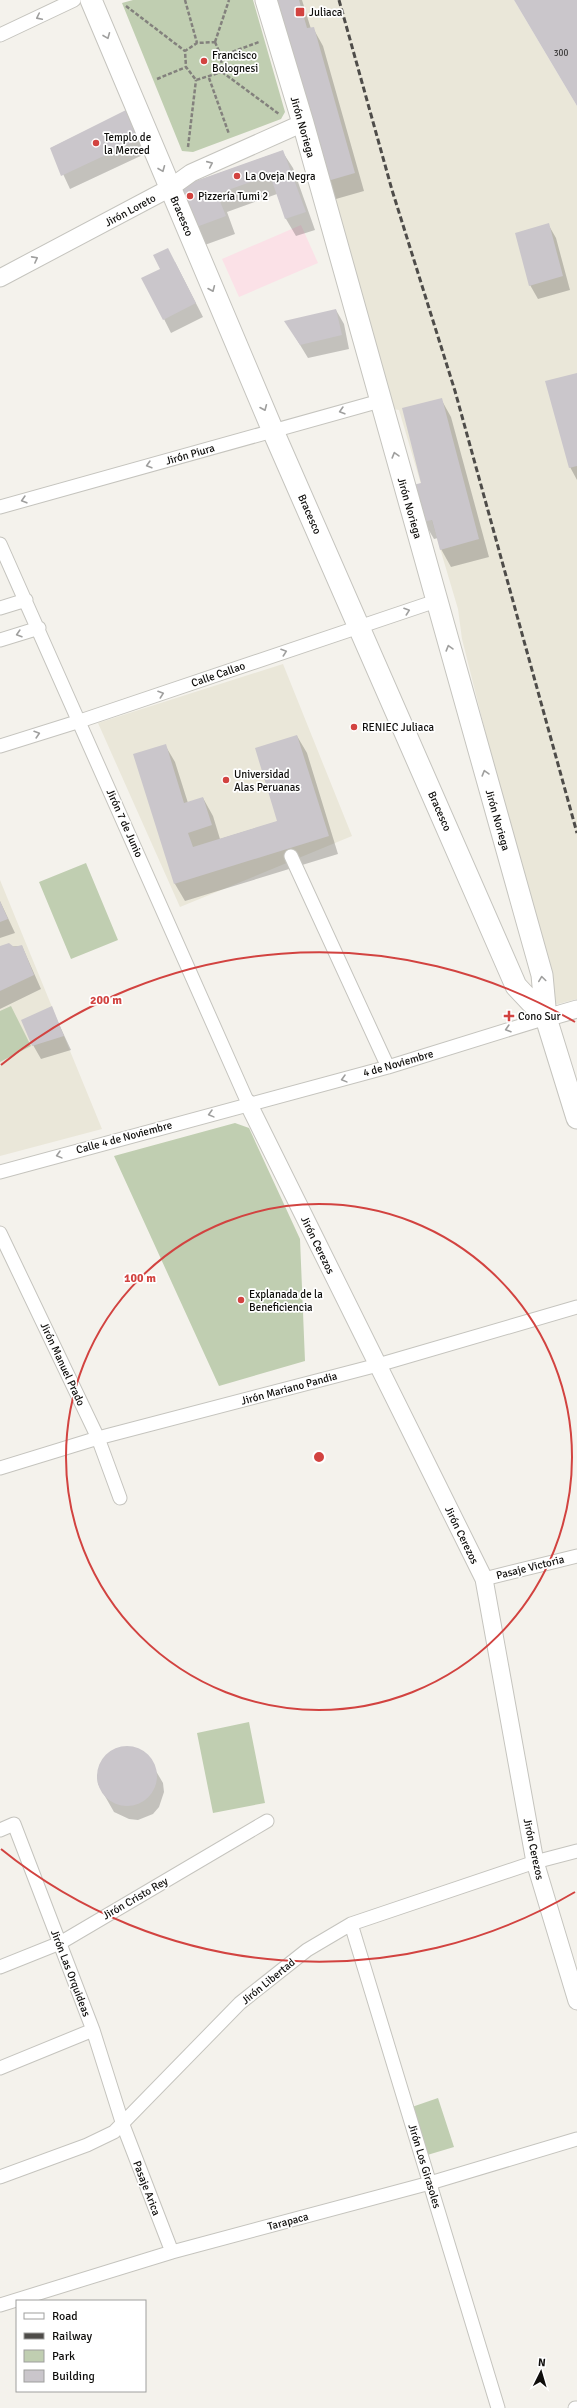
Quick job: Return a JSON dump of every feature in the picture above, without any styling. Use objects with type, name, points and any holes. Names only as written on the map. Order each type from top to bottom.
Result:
[{"type":"main road","name":"Bracesco","points":[[91,0],[273,431],[516,986],[546,1018]]},
{"type":"main road","name":"Jirón Noriega","points":[[266,0],[303,123],[542,975],[546,1018]]},
{"type":"main road","points":[[546,1018],[577,1118]]},
{"type":"street","points":[[0,35],[74,0]]},
{"type":"street","name":"Jirón Loreto","points":[[0,278],[170,188],[191,173],[303,123]]},
{"type":"street","name":"Jirón Piura","points":[[0,507],[380,401]]},
{"type":"street","name":"Jirón 7 de Junio","points":[[0,544],[39,628],[248,1103]]},
{"type":"street","points":[[0,608],[26,600]]},
{"type":"street","name":"Calle Callao","points":[[0,746],[80,721],[436,601]]},
{"type":"street","points":[[0,640],[39,628]]},
{"type":"street","points":[[291,856],[388,1067]]},
{"type":"street","points":[[546,1018],[577,1009]]},
{"type":"street","name":"4 de Noviembre","points":[[248,1103],[388,1067],[546,1018]]},
{"type":"street","name":"Calle 4 de Noviembre","points":[[0,1172],[248,1103]]},
{"type":"street","name":"Jirón Cerezos","points":[[248,1103],[484,1579],[534,1862],[577,2001]]},
{"type":"street","name":"Jirón Manuel Prado","points":[[0,1233],[98,1438],[120,1498]]},
{"type":"street","name":"Jirón Mariano Pandia","points":[[0,1468],[98,1438],[378,1365],[577,1307]]},
{"type":"street","name":"Pasaje Victoria","points":[[484,1579],[577,1556]]},
{"type":"street","name":"Jirón Cristo Rey","points":[[0,1967],[60,1942],[267,1821]]},
{"type":"street","name":"Jirón Las Orquideas","points":[[0,1830],[14,1824],[93,2030],[123,2125]]},
{"type":"street","name":"Jirón Libertad","points":[[0,2177],[87,2145],[114,2132],[123,2125],[240,2004],[307,1950],[351,1924],[534,1862],[577,1851]]},
{"type":"street","name":"Jirón Los Girasoles","points":[[351,1924],[498,2408]]},
{"type":"street","points":[[0,2068],[93,2030]]},
{"type":"street","name":"Pasaje Arica","points":[[123,2125],[172,2252]]},
{"type":"street","name":"Tarapaca","points":[[19,2300],[172,2252],[430,2183],[577,2139]]},
{"type":"street","name":"Tarapaca","points":[[0,2306],[16,2301]]},
{"type":"path","points":[[184,0],[197,43]]},
{"type":"path","points":[[222,72],[221,56],[215,42],[229,0]]},
{"type":"path","points":[[126,6],[185,51],[186,67],[196,80],[188,147]]},
{"type":"path","points":[[185,51],[197,43],[215,42]]},
{"type":"path","points":[[221,56],[259,42]]},
{"type":"path","points":[[157,79],[186,67]]},
{"type":"path","points":[[196,80],[209,78],[222,72]]},
{"type":"path","points":[[222,72],[279,114]]},
{"type":"path","points":[[209,78],[228,134]]},
{"type":"shaded area","points":[[271,0],[514,0],[577,106],[577,999],[554,1005],[462,639],[458,609],[399,410],[387,408]]},
{"type":"shaded area","points":[[301,225],[318,263],[239,297],[222,259]]},
{"type":"shaded area","name":"Universidad Alas Peruanas","points":[[283,664],[352,836],[180,907],[98,723]]},
{"type":"shaded area","points":[[0,880],[102,1129],[0,1156]]},
{"type":"green space","points":[[133,0],[253,0],[285,112],[281,119],[193,152],[182,151],[122,3]]},
{"type":"green space","points":[[86,863],[118,940],[71,959],[39,882]]},
{"type":"green space","points":[[11,1006],[31,1046],[0,1062],[0,1011]]},
{"type":"green space","name":"Explanada de la Beneficiencia","points":[[235,1123],[249,1128],[300,1239],[305,1361],[219,1386],[114,1156]]},
{"type":"green space","points":[[249,1722],[265,1803],[213,1813],[197,1733]]},
{"type":"green space","points":[[438,2098],[454,2147],[424,2156],[409,2108]]},
{"type":"building","points":[[274,0],[299,0],[307,28],[314,27],[355,173],[324,182]]},
{"type":"building","points":[[514,0],[577,0],[577,106]]},
{"type":"building","name":"Templo de la Merced","points":[[130,108],[142,138],[61,176],[50,148]]},
{"type":"building","points":[[283,150],[306,212],[285,219],[270,175],[217,194],[226,216],[191,229],[176,188]]},
{"type":"building","points":[[549,223],[563,276],[529,286],[515,233]]},
{"type":"building","points":[[168,248],[196,303],[163,320],[141,278],[160,269],[153,255]]},
{"type":"building","points":[[336,309],[342,335],[300,345],[284,321]]},
{"type":"building","points":[[577,373],[577,466],[569,468],[545,381]]},
{"type":"building","points":[[442,398],[479,539],[440,550],[432,520],[423,522],[413,485],[421,483],[402,408]]},
{"type":"building","points":[[297,735],[329,836],[174,884],[133,754],[166,744],[184,803],[203,797],[212,825],[188,833],[193,847],[277,821],[255,748]]},
{"type":"building","points":[[0,901],[8,919],[0,922]]},
{"type":"building","points":[[9,943],[14,947],[22,945],[34,975],[0,991],[0,946]]},
{"type":"building","points":[[52,1006],[64,1036],[32,1046],[21,1020]]},
{"type":"building","points":[[121,1746],[133,1746],[144,1751],[152,1759],[157,1770],[155,1788],[144,1801],[133,1806],[121,1806],[110,1801],[102,1793],[97,1782],[97,1770],[102,1759],[110,1751]]},
{"type":"railway","points":[[339,0],[392,190],[455,391],[577,833]]},
{"type":"place","name":"Juliaca","points":[[300,12]]},
{"type":"place","name":"Francisco Bolognesi","points":[[204,61]]},
{"type":"place","name":"Templo de la Merced","points":[[96,143]]},
{"type":"place","name":"La Oveja Negra","points":[[237,176]]},
{"type":"place","name":"Pizzería Tumi 2","points":[[190,196]]},
{"type":"place","name":"RENIEC Juliaca","points":[[354,727]]},
{"type":"place","name":"Universidad Alas Peruanas","points":[[226,780]]},
{"type":"place","name":"Cono Sur","points":[[509,1016]]},
{"type":"place","name":"Explanada de la Beneficiencia","points":[[241,1300]]}]
